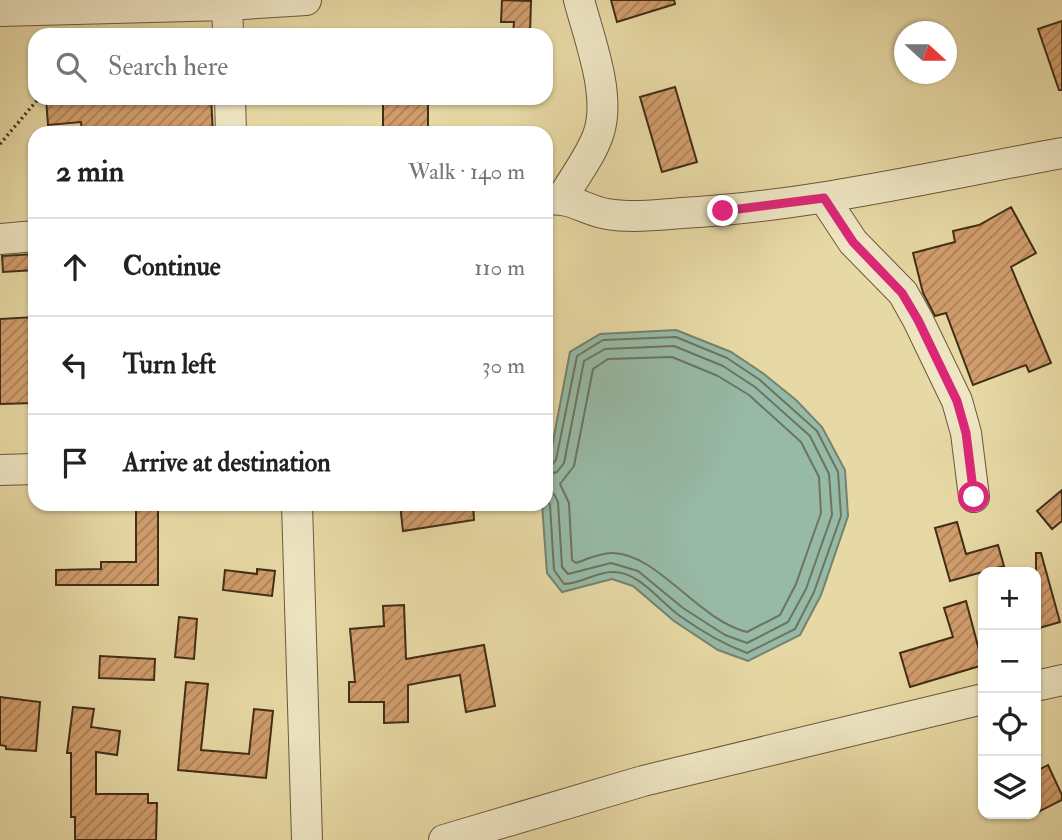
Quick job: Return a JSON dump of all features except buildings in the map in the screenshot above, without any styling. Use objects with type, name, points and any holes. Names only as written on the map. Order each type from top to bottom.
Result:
[{"type":"street","points":[[0,11],[306,0]]},
{"type":"street","points":[[579,0],[596,64],[603,113],[599,135],[554,199],[607,214],[723,211],[824,198],[1062,153]]},
{"type":"street","points":[[227,2],[228,28]]},
{"type":"street","points":[[230,105],[232,126]]},
{"type":"street","points":[[824,198],[853,242],[902,293],[918,320],[957,401],[966,433],[974,497]]},
{"type":"street","points":[[0,239],[28,237]]},
{"type":"street","points":[[0,470],[28,469]]},
{"type":"street","points":[[297,511],[307,840]]},
{"type":"street","points":[[1041,685],[1062,680]]},
{"type":"street","points":[[444,840],[643,781],[978,700]]},
{"type":"path","points":[[0,144],[32,105]]},
{"type":"water","points":[[676,330],[731,352],[796,400],[822,427],[845,470],[848,516],[821,595],[800,635],[748,661],[718,650],[674,621],[633,586],[612,579],[562,592],[547,573],[543,511],[553,511],[553,441],[570,352],[600,334]]},
{"type":"route","points":[[723,211],[824,198],[853,242],[902,293],[918,320],[957,401],[966,433],[974,497]]}]
